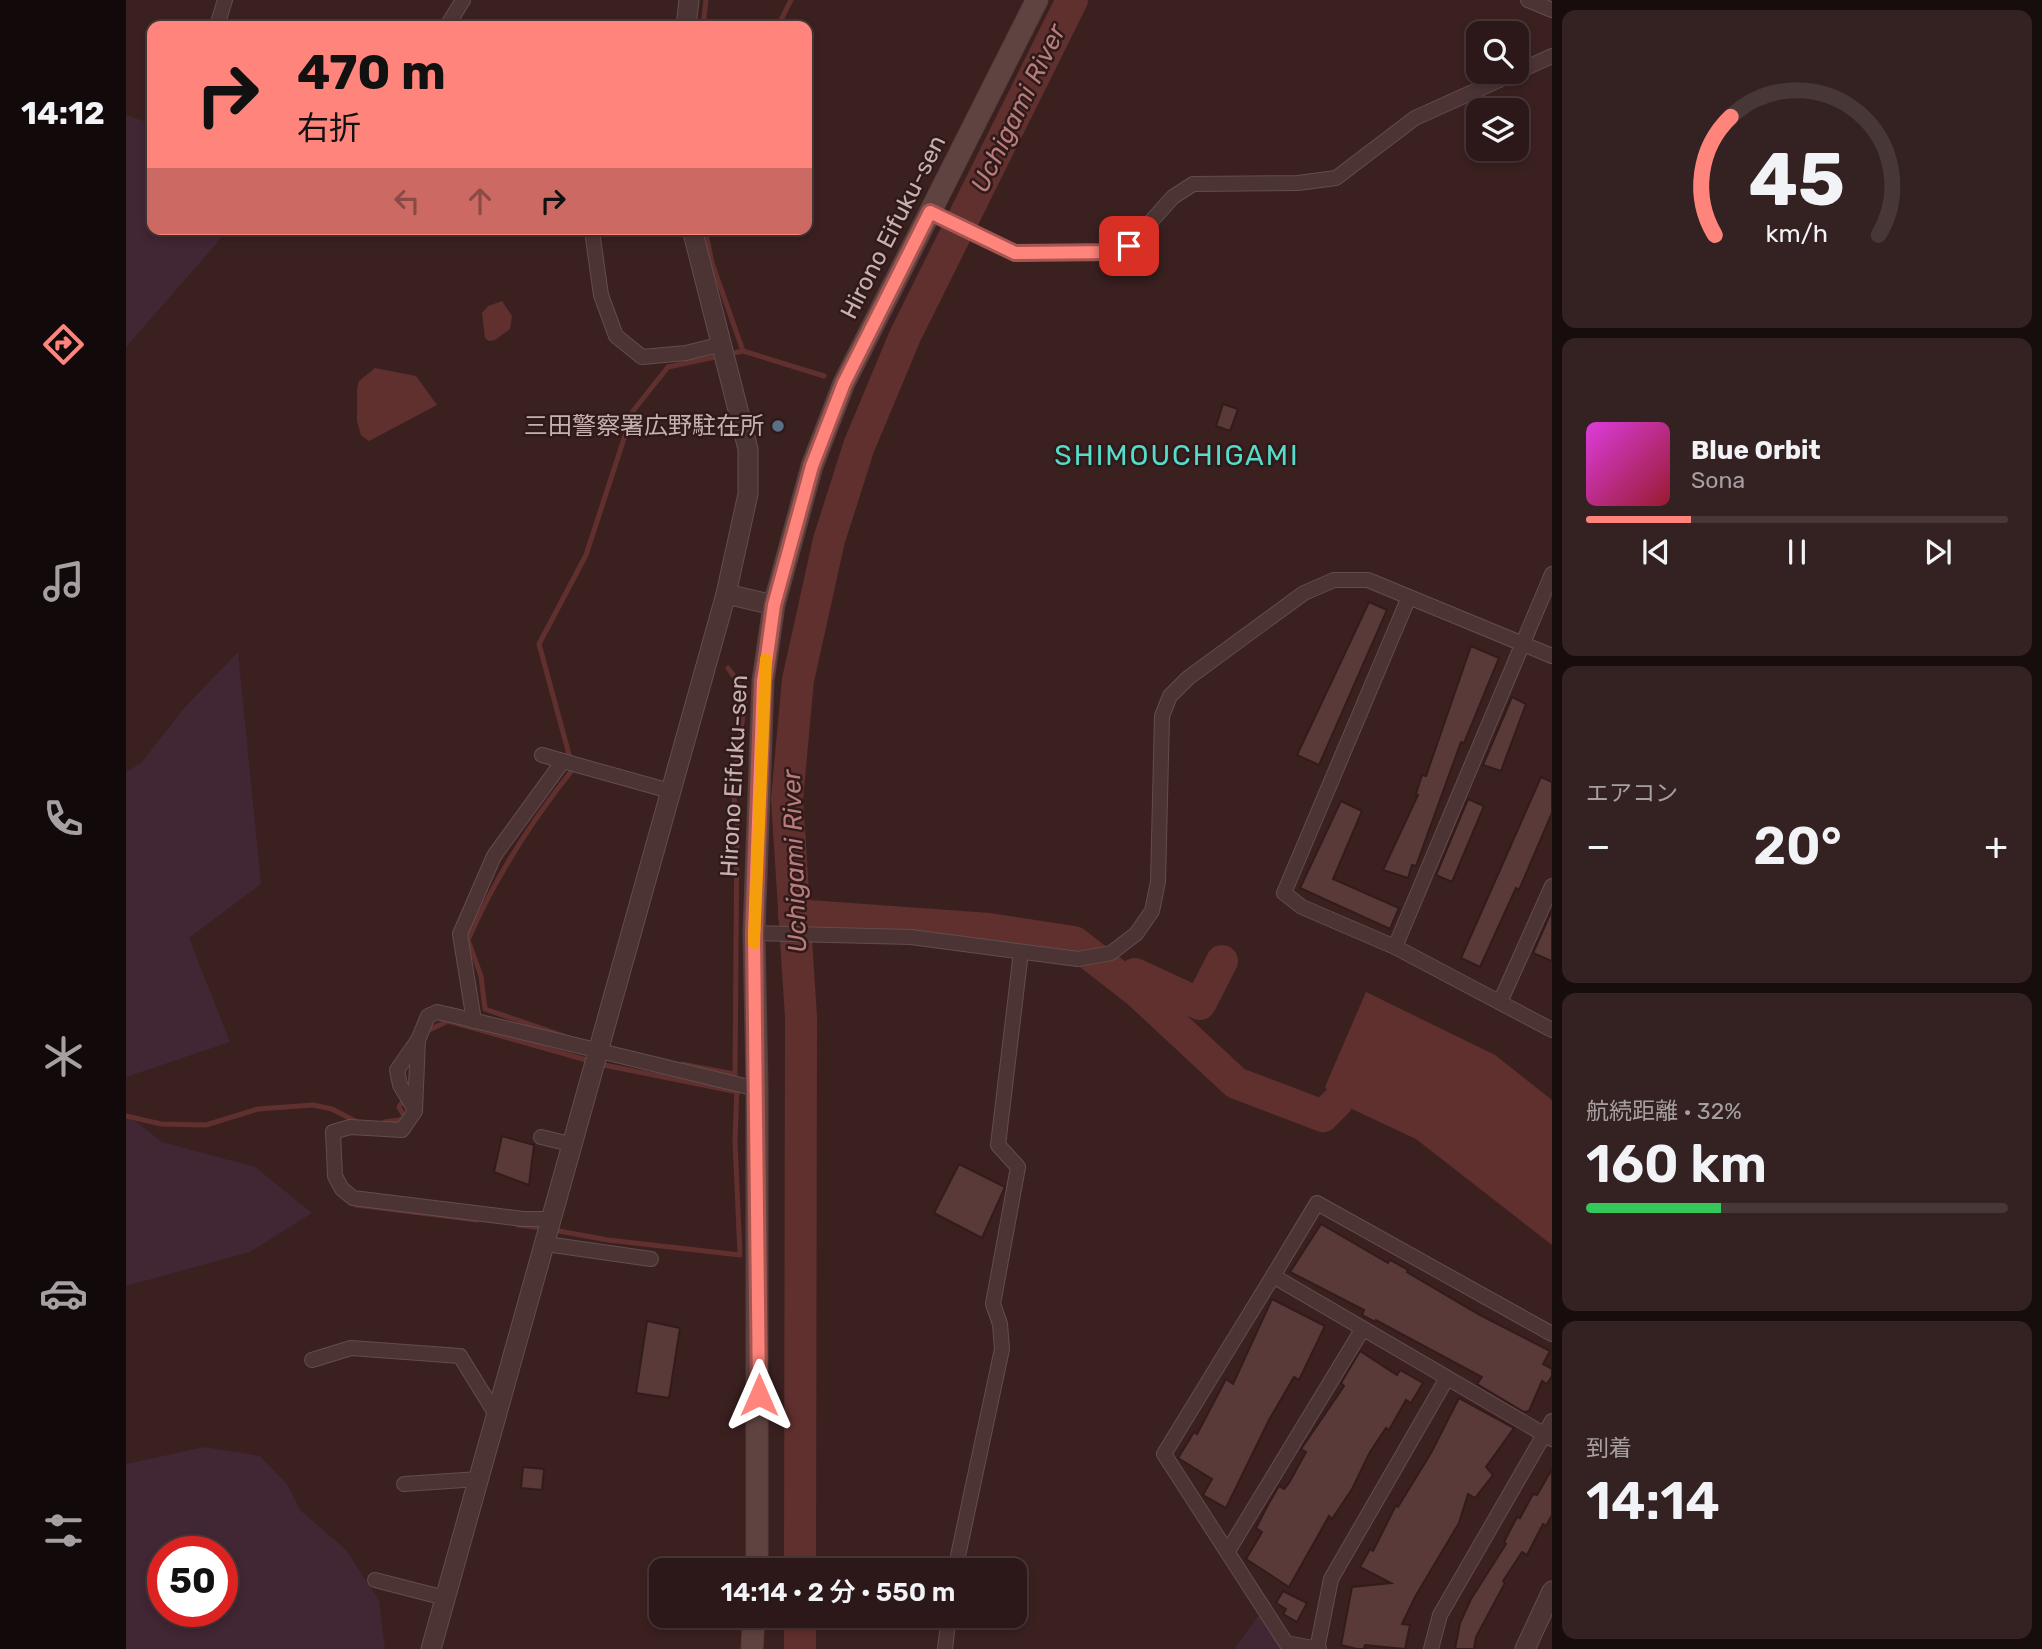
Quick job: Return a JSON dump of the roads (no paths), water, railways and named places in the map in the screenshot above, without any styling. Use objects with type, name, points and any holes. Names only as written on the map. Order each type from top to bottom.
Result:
[{"type":"main road","name":"Hirono Eifuku-sen","points":[[757,1558],[757,1089],[763,681],[774,605],[812,466],[844,383],[1037,0]]},
{"type":"main road","points":[[752,1649],[753,1628]]},
{"type":"street","points":[[219,21],[225,0]]},
{"type":"street","points":[[450,21],[463,0]]},
{"type":"street","points":[[687,21],[689,0]]},
{"type":"street","points":[[1528,0],[1552,10]]},
{"type":"street","points":[[1529,67],[1552,56]]},
{"type":"street","points":[[930,212],[1015,253],[1115,252],[1129,246],[1172,197],[1193,184],[1298,183],[1336,178],[1415,118],[1490,84]]},
{"type":"street","points":[[431,1649],[726,594],[748,494],[748,449],[694,235]]},
{"type":"street","points":[[593,238],[601,295],[616,337],[642,357],[686,353],[722,344]]},
{"type":"street","points":[[1395,947],[1523,643],[1548,592],[1552,574]]},
{"type":"street","points":[[760,933],[850,933],[911,937],[1078,959],[1111,953],[1136,934],[1152,911],[1158,882],[1162,716],[1170,695],[1188,678],[1304,593],[1334,580],[1368,580],[1552,656]]},
{"type":"street","points":[[726,594],[774,605]]},
{"type":"street","points":[[1409,597],[1284,893],[1302,907],[1395,947],[1501,1000],[1552,1030]]},
{"type":"street","points":[[541,755],[670,791]]},
{"type":"street","points":[[474,1021],[460,934],[494,856],[563,761]]},
{"type":"street","points":[[1501,1000],[1552,886]]},
{"type":"street","points":[[958,1558],[1002,1349],[1000,1324],[993,1304],[1018,1167],[998,1145],[1021,952]]},
{"type":"street","points":[[552,1219],[523,1219],[366,1200],[353,1198],[342,1189],[335,1176],[332,1132],[350,1126],[402,1130],[415,1111],[418,1040],[428,1016],[437,1012],[598,1053],[757,1089]]},
{"type":"street","points":[[541,1137],[574,1145]]},
{"type":"street","points":[[1447,1378],[1331,1578],[1318,1649],[1286,1643],[1164,1454],[1317,1203],[1552,1334]]},
{"type":"street","points":[[546,1244],[651,1259]]},
{"type":"street","points":[[1273,1276],[1548,1437]]},
{"type":"street","points":[[1228,1551],[1362,1330]]},
{"type":"street","points":[[312,1360],[351,1348],[460,1356],[496,1416]]},
{"type":"street","points":[[1432,1649],[1440,1615],[1548,1437],[1552,1420]]},
{"type":"street","points":[[404,1485],[479,1479]]},
{"type":"street","points":[[375,1580],[445,1598]]},
{"type":"street","points":[[1525,1649],[1552,1591]]},
{"type":"street","points":[[945,1649],[947,1628]]},
{"type":"waterway","points":[[704,21],[706,0]]},
{"type":"waterway","points":[[780,21],[791,0]]},
{"type":"waterway","name":"Uchigami River","points":[[800,1558],[801,1017],[787,799],[798,680],[829,540],[859,446],[905,336],[1072,0]]},
{"type":"waterway","points":[[706,235],[712,263],[743,351]]},
{"type":"waterway","points":[[564,1036],[485,1009],[481,976],[468,940],[514,851],[573,769],[539,644],[586,555],[633,411],[668,367],[743,351],[824,376]]},
{"type":"waterway","points":[[728,668],[746,693],[733,789],[737,824],[735,1077]]},
{"type":"waterway","points":[[794,915],[989,929],[1074,942],[1137,991],[1236,1083],[1323,1116],[1337,1102]]},
{"type":"waterway","points":[[1128,978],[1135,974],[1200,1004],[1222,961]]},
{"type":"waterway","points":[[429,1030],[448,1021],[590,1061]]},
{"type":"waterway","points":[[599,1064],[738,1092]]},
{"type":"waterway","points":[[682,1064],[734,1074]]},
{"type":"waterway","points":[[553,1230],[608,1240],[740,1255],[735,1141],[737,1087]]},
{"type":"waterway","points":[[385,1122],[406,1119],[399,1107],[406,1096]]},
{"type":"waterway","points":[[126,1116],[161,1124],[206,1125],[258,1109],[313,1105],[332,1109],[357,1122]]},
{"type":"waterway","points":[[356,1205],[477,1220]]},
{"type":"waterway","points":[[518,1225],[543,1228]]},
{"type":"waterway","name":"Uchigami River","points":[[800,1628],[800,1649]]},
{"type":"place","name":"三田警察署広野駐在所","points":[[778,426]]},
{"type":"district","name":"SHIMOUCHIGAMI","points":[[1177,455]]}]
